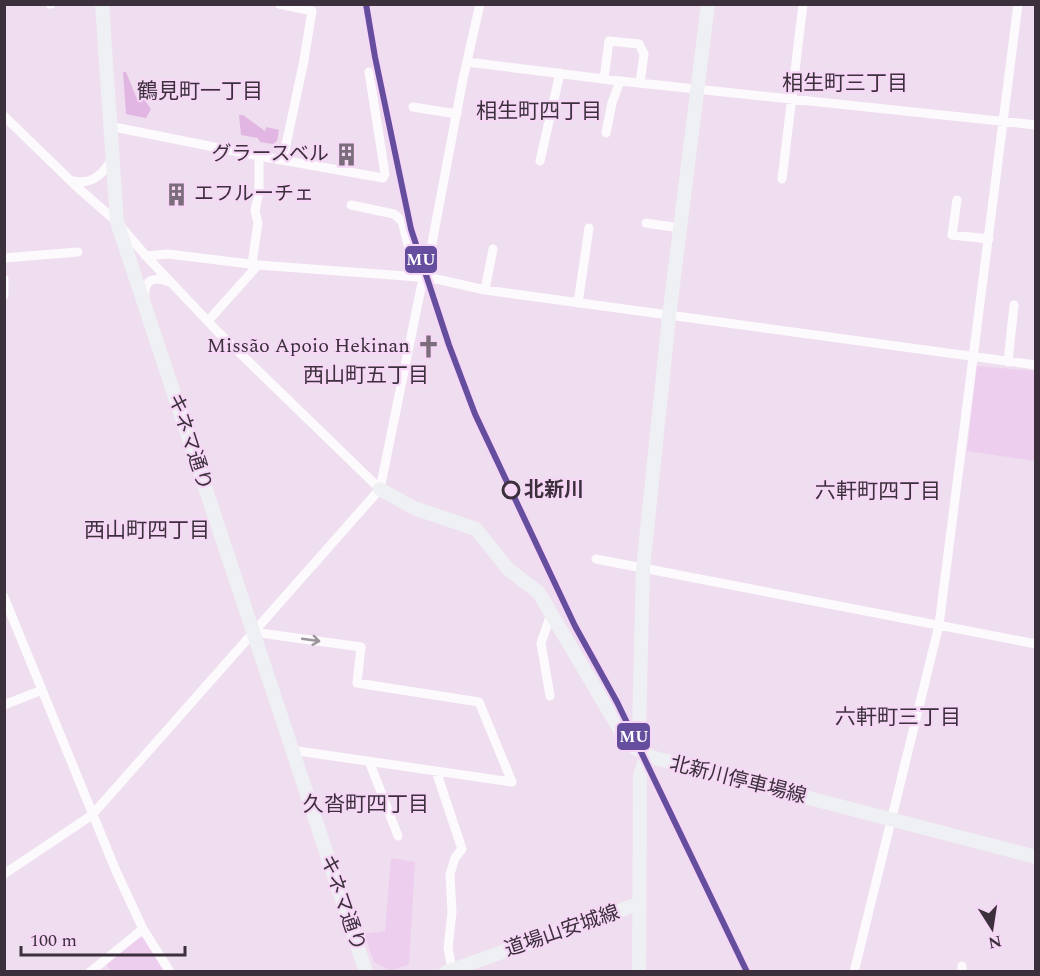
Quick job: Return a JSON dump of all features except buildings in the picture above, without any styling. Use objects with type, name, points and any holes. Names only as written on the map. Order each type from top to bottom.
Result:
[{"type":"street","name":"キネマ通り","points":[[102,4],[117,222],[366,972]]},
{"type":"street","points":[[279,4],[312,11],[283,159]]},
{"type":"street","points":[[4,874],[92,815],[380,489],[480,4]]},
{"type":"street","points":[[647,756],[639,731],[643,569],[669,316],[708,4]]},
{"type":"street","points":[[782,178],[803,4]]},
{"type":"street","points":[[854,972],[939,625],[1018,4]]},
{"type":"street","points":[[604,79],[609,41],[639,44],[644,54],[640,83]]},
{"type":"street","points":[[467,62],[698,90],[1035,125]]},
{"type":"street","points":[[110,126],[383,178],[385,174],[369,72]]},
{"type":"street","points":[[540,161],[560,73]]},
{"type":"street","points":[[606,133],[620,81]]},
{"type":"street","points":[[413,108],[457,114]]},
{"type":"street","points":[[4,116],[117,222],[208,321],[380,489]]},
{"type":"street","points":[[208,321],[255,265],[258,223],[255,211],[259,191],[259,156]]},
{"type":"street","points":[[69,179],[83,182],[99,177],[112,159]]},
{"type":"street","points":[[957,200],[952,235],[989,238]]},
{"type":"street","points":[[351,205],[394,214],[402,221],[424,278]]},
{"type":"street","points":[[646,223],[680,228]]},
{"type":"street","points":[[578,303],[589,228]]},
{"type":"street","points":[[484,290],[493,249]]},
{"type":"street","points":[[4,258],[78,252]]},
{"type":"street","points":[[146,256],[168,254],[255,265],[424,278],[484,290],[1035,365]]},
{"type":"street","points":[[147,312],[145,292],[147,284],[159,278],[174,284]]},
{"type":"street","points":[[4,279],[4,295]]},
{"type":"street","points":[[1008,362],[1014,305]]},
{"type":"street","name":"北新川停車場線","points":[[380,489],[414,508],[476,529],[508,568],[539,593],[627,742],[647,756],[1035,857]]},
{"type":"street","points":[[596,559],[1035,644]]},
{"type":"street","points":[[4,597],[92,815],[143,929],[170,972]]},
{"type":"street","points":[[550,696],[541,643],[551,614]]},
{"type":"street","points":[[253,632],[361,647],[357,683],[479,702],[512,782],[291,750]]},
{"type":"street","points":[[4,705],[42,690]]},
{"type":"street","name":"道場山安城線","points":[[457,969],[638,904],[640,775],[647,756]]},
{"type":"street","points":[[369,761],[398,836]]},
{"type":"street","points":[[436,771],[462,849],[455,858],[450,874],[452,912],[448,948],[457,969]]},
{"type":"street","points":[[638,904],[639,972]]},
{"type":"street","points":[[90,972],[143,929]]},
{"type":"shaded area","points":[[123,72],[126,72],[137,99],[143,98],[151,109],[146,118],[126,114]]},
{"type":"shaded area","points":[[239,115],[243,115],[265,131],[266,127],[279,130],[277,141],[273,144],[260,142],[258,138],[241,135]]},
{"type":"shaded area","points":[[977,366],[1035,371],[1035,461],[967,451]]},
{"type":"shaded area","points":[[391,858],[415,862],[409,964],[391,971],[374,962],[364,934],[385,931]]},
{"type":"shaded area","points":[[140,937],[146,939],[165,971],[111,971],[106,964]]},
{"type":"transit line","name":"MU","points":[[366,4],[411,229],[449,345],[475,414],[575,626],[617,702],[747,972]]},
{"type":"place","name":"グラースベル","points":[[347,154]]},
{"type":"place","name":"エフルーチェ","points":[[176,194]]},
{"type":"place","name":"Missão Apoio Hekinan","points":[[428,346]]},
{"type":"place","name":"北新川","points":[[511,490]]},
{"type":"district","name":"相生町三丁目","points":[[845,84]]},
{"type":"district","name":"鶴見町一丁目","points":[[200,92]]},
{"type":"district","name":"相生町四丁目","points":[[539,112]]},
{"type":"district","name":"西山町五丁目","points":[[366,376]]},
{"type":"district","name":"六軒町四丁目","points":[[878,492]]},
{"type":"district","name":"西山町四丁目","points":[[147,531]]},
{"type":"district","name":"六軒町三丁目","points":[[898,718]]},
{"type":"district","name":"久沓町四丁目","points":[[366,805]]}]
